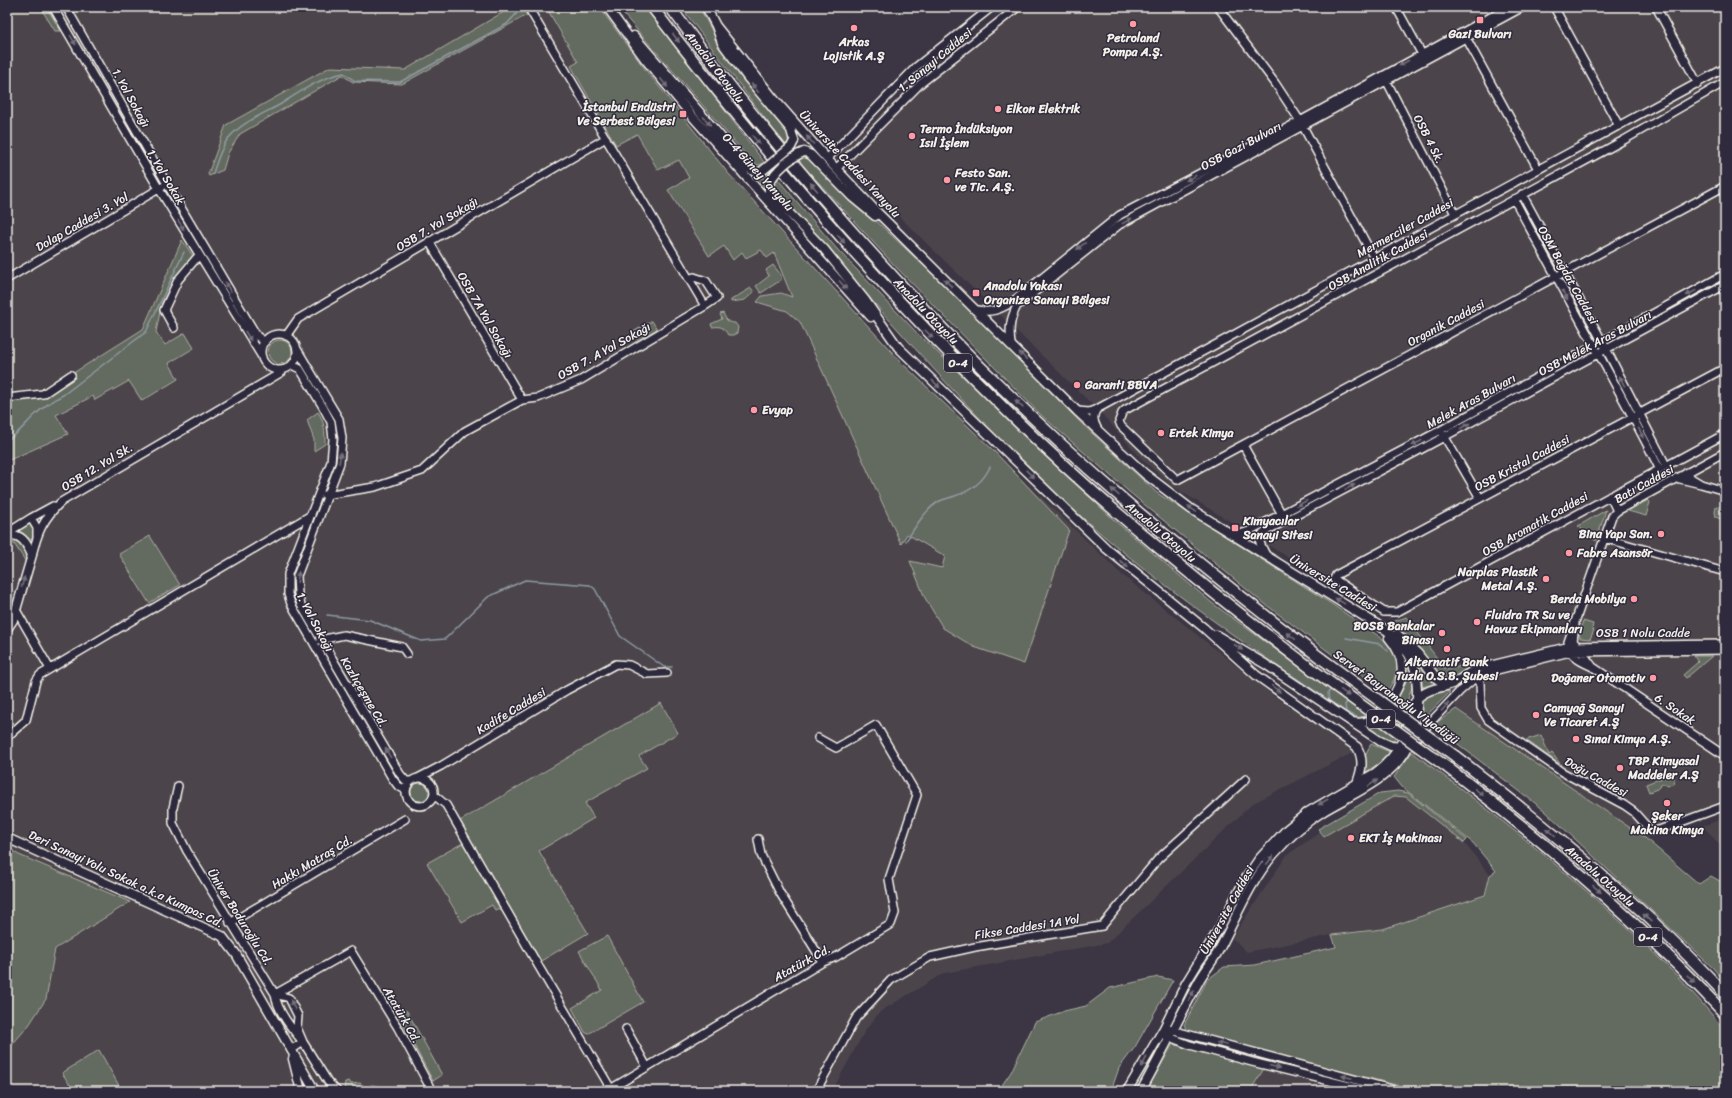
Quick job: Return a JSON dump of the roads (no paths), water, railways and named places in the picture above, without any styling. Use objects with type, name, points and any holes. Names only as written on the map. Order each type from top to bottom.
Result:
[{"type":"highway","name":"Anadolu Otoyolu","points":[[652,7],[744,124],[800,192],[920,325],[1014,418],[1106,502],[1198,580],[1313,670],[1448,768],[1539,839],[1650,938],[1725,1014]]},
{"type":"highway","name":"Anadolu Otoyolu","points":[[670,7],[734,91],[809,182],[866,246],[957,342],[1062,444],[1146,519],[1197,562],[1322,659]]},
{"type":"highway","name":"Servet Bayramoğlu Viyadüğü","points":[[1322,659],[1455,756]]},
{"type":"highway","name":"Anadolu Otoyolu","points":[[1455,756],[1581,857],[1675,943],[1725,994]]},
{"type":"main road","points":[[608,7],[747,167],[755,172],[761,172],[791,148],[794,141],[791,130],[747,77],[722,43],[716,26],[706,7]]},
{"type":"main road","name":"O-4 Güney Yanyolu","points":[[608,7],[644,59],[692,116],[898,347]]},
{"type":"main road","name":"Üniversite Caddesi Yanyolu","points":[[716,26],[774,99],[826,159],[902,238],[1098,430]]},
{"type":"main road","points":[[902,238],[852,197],[811,155],[804,152],[796,155],[772,176],[768,183],[769,192],[824,249],[865,300],[898,347],[1107,549],[1204,628],[1256,675],[1357,747],[1363,764],[1357,783]]},
{"type":"main road","name":"Üniversite Caddesi","points":[[1098,430],[1145,474],[1170,494],[1225,530],[1374,621],[1394,636],[1409,655],[1417,671],[1417,699],[1414,726],[1409,746],[1399,760],[1385,775],[1306,823],[1283,844],[1270,859],[1252,886],[1217,954],[1200,980],[1141,1091]]},
{"type":"main road","points":[[7,535],[20,536],[28,546],[32,555]]},
{"type":"main road","name":"OSB 12. Yol Sk.","points":[[7,629],[13,620],[32,555]]},
{"type":"main road","points":[[1348,721],[1359,723],[1371,721],[1389,701],[1398,688],[1400,681],[1402,668],[1399,653],[1391,640],[1374,621]]},
{"type":"main road","points":[[1374,621],[1394,631],[1418,654],[1437,679],[1442,683],[1452,684]]},
{"type":"main road","points":[[1204,628],[1231,642],[1386,745],[1399,747],[1409,746]]},
{"type":"main road","name":"OSB 1 Nolu Cadde","points":[[1417,699],[1421,694],[1434,688],[1452,684]]},
{"type":"main road","points":[[1357,783],[1385,766],[1399,747],[1405,734],[1410,712],[1417,699]]},
{"type":"main road","name":"Üniversite Caddesi","points":[[1127,1091],[1162,1031],[1186,983],[1220,927],[1244,881],[1259,859],[1275,840],[1298,820],[1319,805],[1357,783]]},
{"type":"main road","name":"Deri Sanayi Yolu Sokak a.k.a Kumpas Cd.","points":[[7,838],[222,936],[236,954],[315,1091]]},
{"type":"main road","points":[[291,1050],[301,1091]]},
{"type":"street","name":"1. Yol Sokak","points":[[53,7],[199,255],[262,357]]},
{"type":"street","name":"1. Yol Sokağı","points":[[66,7],[167,184],[257,336],[264,342]]},
{"type":"street","points":[[528,7],[705,306],[717,298],[706,281],[694,277],[690,279]]},
{"type":"street","points":[[826,159],[916,67],[992,7]]},
{"type":"street","name":"1. Sanayi Caddesi","points":[[836,169],[920,84],[1018,7]]},
{"type":"street","points":[[1218,7],[1275,83],[1302,123],[1374,258]]},
{"type":"street","points":[[1396,7],[1423,57]]},
{"type":"street","name":"OSB Gazi Bulvarı","points":[[1465,35],[1509,7]]},
{"type":"street","name":"OSB Gazi Bulvarı","points":[[1011,344],[1009,329],[1010,322],[1017,306],[1119,225],[1423,57],[1523,7]]},
{"type":"street","points":[[1554,7],[1619,126]]},
{"type":"street","points":[[1656,7],[1698,84]]},
{"type":"street","points":[[1465,35],[1538,169]]},
{"type":"street","name":"Mermerciler Caddesi","points":[[1077,410],[1086,412],[1096,409],[1725,68]]},
{"type":"street","name":"OSB 4 Sk.","points":[[1385,78],[1455,214]]},
{"type":"street","name":"OSB Analitik Caddesi","points":[[1177,480],[1121,426],[1119,421],[1122,413],[1624,140],[1725,82]]},
{"type":"street","name":"OSB Gazi Bulvarı","points":[[977,310],[992,312],[1000,310],[1011,303],[1120,215],[1302,123]]},
{"type":"street","name":"OSB 7. Yol Sokağı","points":[[286,336],[298,318],[606,138]]},
{"type":"street","name":"Dolap Caddesi 3. Yol","points":[[7,279],[167,184]]},
{"type":"street","points":[[1509,185],[1517,197]]},
{"type":"street","name":"Organik Caddesi","points":[[1177,480],[1725,186]]},
{"type":"street","name":"OSM Bağdat Caddesi","points":[[1517,197],[1564,272],[1602,341],[1636,416],[1662,467]]},
{"type":"street","name":"OSM Bağdat Caddesi","points":[[1517,197],[1555,277],[1636,416]]},
{"type":"street","name":"OSB 7A Yol Sokağı","points":[[429,241],[522,400]]},
{"type":"street","points":[[174,328],[164,310],[178,280],[199,255]]},
{"type":"street","name":"Melek Aras Bulvarı","points":[[1443,434],[1602,341],[1725,274]]},
{"type":"street","name":"OSB Melek Aras Bulvarı","points":[[1266,555],[1261,549],[1261,538],[1284,517],[1599,353],[1725,285]]},
{"type":"street","name":"OSB 7. A Yol Sokağı","points":[[319,496],[375,487],[422,472],[465,431],[522,400],[538,398],[581,380],[705,306]]},
{"type":"street","points":[[297,349],[296,360],[292,365],[283,370],[271,368],[262,357],[262,347],[264,342],[274,335],[286,336],[291,339],[297,349],[339,419],[342,438],[340,463],[328,495]]},
{"type":"street","name":"1. Yol Sokağı","points":[[292,365],[300,368],[331,422],[333,440],[331,462],[288,574],[288,594],[291,604],[313,644],[392,778],[398,786],[406,790]]},
{"type":"street","points":[[265,382],[271,368]]},
{"type":"street","name":"OSB Kristal Caddesi","points":[[1335,581],[1334,577],[1336,575],[1725,368]]},
{"type":"street","name":"OSB 12. Yol Sk.","points":[[32,555],[37,536],[49,513],[61,502],[282,372],[283,370]]},
{"type":"street","points":[[7,398],[43,394],[71,376]]},
{"type":"street","points":[[1096,409],[1093,420],[1098,430]]},
{"type":"street","points":[[1443,434],[1480,498]]},
{"type":"street","name":"OSB Aromatik Caddesi","points":[[1335,581],[1384,612],[1397,612],[1725,434]]},
{"type":"street","points":[[1225,530],[1233,533],[1245,533],[1284,517],[1243,445]]},
{"type":"street","name":"Batı Caddesi","points":[[1569,649],[1569,639],[1610,518],[1617,511],[1725,452]]},
{"type":"street","points":[[1687,472],[1691,478],[1701,484]]},
{"type":"street","points":[[1676,478],[1725,491]]},
{"type":"street","name":"Kazlıçeşme Cd.","points":[[328,495],[297,576],[298,594],[301,605],[320,640],[400,774],[406,781],[415,779]]},
{"type":"street","points":[[1610,496],[1617,511]]},
{"type":"street","points":[[7,535],[31,518],[61,502]]},
{"type":"street","points":[[7,737],[26,720],[36,681],[40,675],[311,515],[321,513]]},
{"type":"street","points":[[31,518],[37,528],[37,536]]},
{"type":"street","points":[[1604,538],[1725,572]]},
{"type":"street","points":[[16,610],[50,669]]},
{"type":"street","name":"Batı Caddesi","points":[[1575,624],[1573,639],[1578,648]]},
{"type":"street","points":[[320,640],[344,635],[402,647],[407,654]]},
{"type":"street","name":"OSB 1 Nolu Cadde","points":[[1452,684],[1470,672],[1484,670],[1569,649],[1725,644]]},
{"type":"street","name":"OSB 1 Nolu Cadde","points":[[1578,648],[1725,650]]},
{"type":"street","name":"6. Sokak","points":[[1578,648],[1593,667]]},
{"type":"street","name":"6. Sokak","points":[[1569,649],[1576,658],[1593,667],[1725,756]]},
{"type":"street","name":"Kadife Caddesi","points":[[415,779],[441,766],[567,690],[616,664],[629,665],[647,674],[667,673]]},
{"type":"street","name":"OSB 1 Nolu Cadde","points":[[1409,746],[1460,691],[1484,670]]},
{"type":"street","name":"Doğu Caddesi","points":[[1481,691],[1484,670]]},
{"type":"street","name":"Doğu Caddesi","points":[[1474,678],[1480,682],[1482,711],[1491,723],[1562,772],[1624,805],[1634,812],[1651,831],[1658,830],[1725,806]]},
{"type":"street","name":"Atatürk Cd.","points":[[609,1090],[823,962],[836,958],[891,924],[895,913],[889,879],[917,795],[876,725],[836,748],[818,738]]},
{"type":"street","points":[[423,778],[431,782],[434,796],[429,803],[420,806],[411,803],[408,800],[406,790],[415,779],[423,778]]},
{"type":"street","name":"Fikse Caddesi 1A Yol","points":[[816,1091],[856,1018],[891,980],[930,957],[975,946],[1102,926],[1158,859],[1246,779]]},
{"type":"street","name":"Üniver Boduroğlu Cd.","points":[[178,786],[173,808],[173,823],[187,851],[230,923],[276,994]]},
{"type":"street","points":[[434,796],[446,805],[500,897],[609,1090]]},
{"type":"street","name":"Hakkı Matraş Cd.","points":[[230,923],[405,819]]},
{"type":"street","points":[[758,839],[761,855],[780,893],[823,962]]},
{"type":"street","name":"Atatürk Cd.","points":[[276,994],[352,951],[398,1028],[432,1091]]},
{"type":"street","points":[[303,1042],[297,1028],[298,1016],[289,998],[276,994],[276,1002],[294,1031],[303,1042],[328,1082],[337,1091]]},
{"type":"street","points":[[626,1029],[648,1067]]},
{"type":"street","points":[[1162,1031],[1398,1091]]},
{"type":"street","points":[[1172,1034],[1190,1045],[1370,1091]]},
{"type":"street","points":[[291,1050],[303,1042]]},
{"type":"waterway","points":[[213,173],[222,148],[232,134],[252,119],[311,86],[327,78],[344,73],[355,81],[400,82],[507,24],[517,13]]},
{"type":"waterway","points":[[7,440],[18,432],[45,406],[63,395],[146,332],[184,252]]},
{"type":"waterway","points":[[906,541],[928,510],[940,501],[971,489],[984,477],[990,467]]},
{"type":"waterway","points":[[327,615],[370,620],[421,641],[445,639],[488,597],[525,580],[590,585],[595,589],[620,636],[664,667],[672,667]]},
{"type":"waterway","points":[[1346,638],[1380,644],[1388,651]]},
{"type":"waterway","points":[[1290,674],[1346,712],[1361,719]]},
{"type":"waterway","points":[[1329,702],[1328,693],[1331,689]]},
{"type":"waterway","points":[[1346,711],[1345,705],[1348,700]]},
{"type":"place","name":"Gazi Bulvarı","points":[[1480,20]]},
{"type":"place","name":"Petroland Pompa A.Ş.","points":[[1133,24]]},
{"type":"place","name":"Arkas Lojistik A.Ş","points":[[854,28]]},
{"type":"place","name":"Elkon Elektrik","points":[[998,109]]},
{"type":"place","name":"İstanbul Endüstri Ve Serbest Bölgesi","points":[[683,114]]},
{"type":"place","name":"Termo İndüksiyon Isıl İşlem","points":[[912,136]]},
{"type":"place","name":"Festo San. ve Tic. A.Ş.","points":[[947,180]]},
{"type":"place","name":"Anadolu Yakası Organize Sanayi Bölgesi","points":[[976,293]]},
{"type":"place","name":"Garanti BBVA","points":[[1077,385]]},
{"type":"place","name":"Evyap","points":[[754,410]]},
{"type":"place","name":"Ertek Kimya","points":[[1161,433]]},
{"type":"place","name":"Kimyacılar Sanayi Sitesi","points":[[1235,528]]},
{"type":"place","name":"Bina Yapı San.","points":[[1661,534]]},
{"type":"place","name":"Fabre Asansör","points":[[1569,553]]},
{"type":"place","name":"Narplas Plastik Metal A.Ş.","points":[[1546,579]]},
{"type":"place","name":"Berda Mobilya","points":[[1634,599]]},
{"type":"place","name":"Fluidra TR Su ve Havuz Ekipmanları","points":[[1477,622]]},
{"type":"place","name":"BOSB Bankalar Binası","points":[[1442,633]]},
{"type":"place","name":"Alternatif Bank Tuzla O.S.B. Şubesi","points":[[1447,649]]},
{"type":"place","name":"Doğaner Otomotiv","points":[[1653,678]]},
{"type":"place","name":"Camyağ Sanayi Ve Ticaret A.Ş","points":[[1536,715]]},
{"type":"place","name":"Sınai Kimya A.Ş.","points":[[1576,739]]},
{"type":"place","name":"TBP Kimyasal Maddeler A.Ş","points":[[1620,768]]},
{"type":"place","name":"Şeker Makina Kimya","points":[[1667,803]]},
{"type":"place","name":"EKT İş Makinası","points":[[1351,838]]}]
